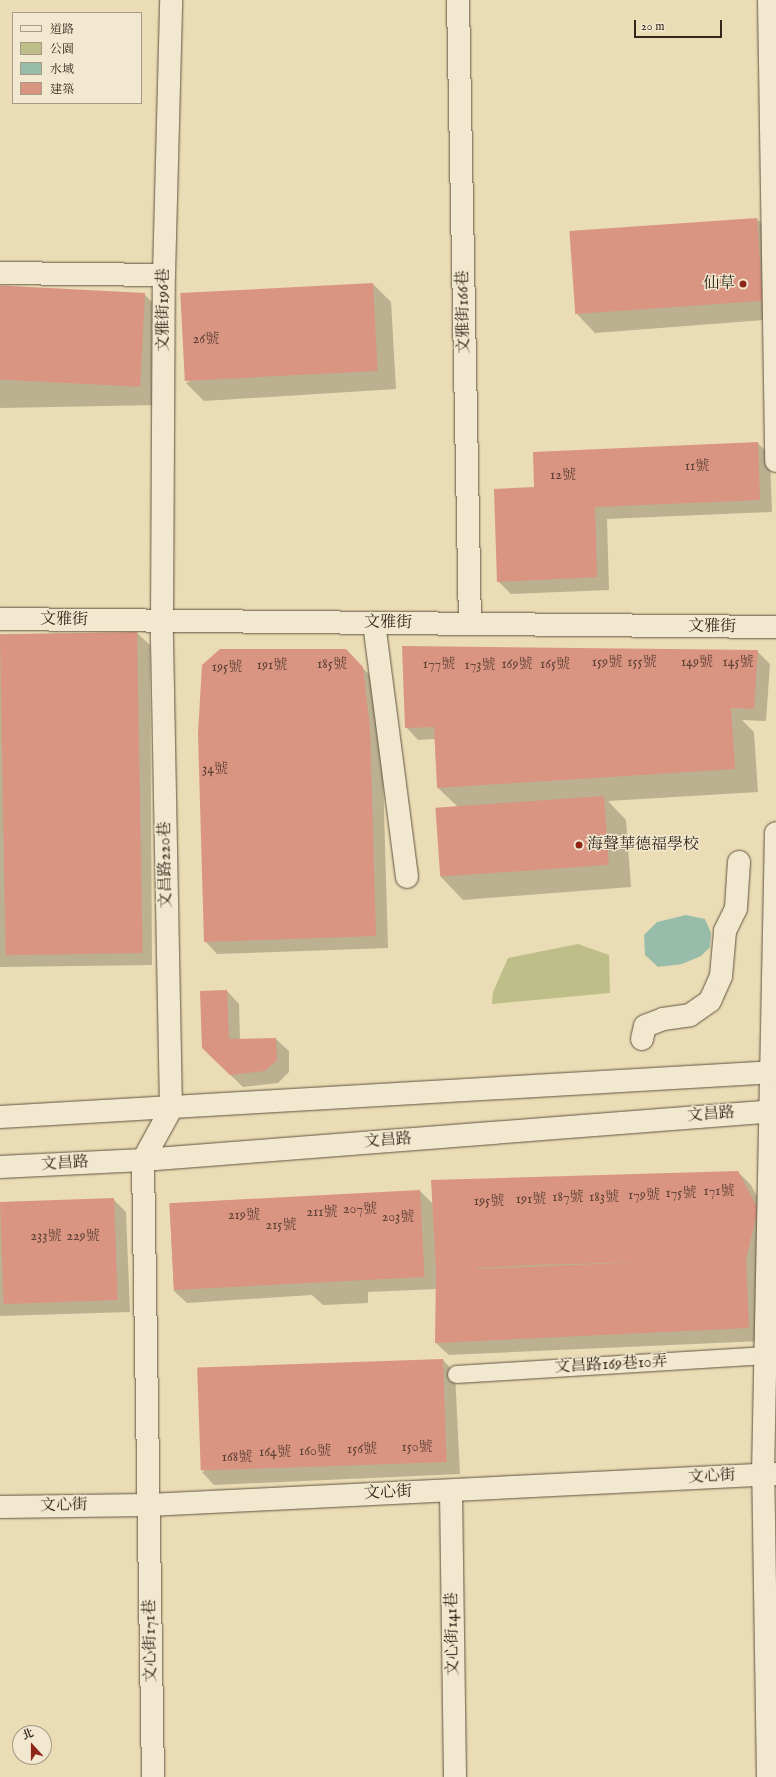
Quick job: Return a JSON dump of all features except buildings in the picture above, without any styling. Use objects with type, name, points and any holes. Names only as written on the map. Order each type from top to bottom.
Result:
[{"type":"street","name":"文雅街196巷","points":[[162,621],[164,275],[171,0]]},
{"type":"street","name":"文雅街166巷","points":[[458,0],[470,624]]},
{"type":"street","points":[[769,0],[776,461]]},
{"type":"street","points":[[0,273],[164,275]]},
{"type":"street","name":"文雅街","points":[[0,619],[776,627]]},
{"type":"street","name":"文昌路220巷","points":[[162,621],[171,1109]]},
{"type":"street","points":[[374,623],[407,877]]},
{"type":"street","points":[[768,1777],[770,1474],[766,1355],[774,1072],[776,833]]},
{"type":"street","points":[[642,1039],[645,1026],[663,1019],[690,1015],[710,1001],[721,976],[725,931],[736,908],[739,862]]},
{"type":"street","points":[[0,1117],[171,1109],[774,1072]]},
{"type":"street","points":[[143,1160],[171,1109]]},
{"type":"street","name":"文昌路","points":[[0,1167],[143,1160],[773,1111]]},
{"type":"street","name":"文心街171巷","points":[[143,1160],[152,1777]]},
{"type":"street","name":"文心街","points":[[0,1507],[149,1505],[770,1474]]},
{"type":"street","name":"文心街141巷","points":[[451,1490],[455,1777]]},
{"type":"lane","name":"文昌路169巷10弄","points":[[456,1374],[766,1355]]},
{"type":"green space","points":[[578,944],[609,955],[610,993],[492,1004],[493,992],[508,958]]},
{"type":"water","points":[[686,915],[705,919],[711,933],[710,947],[701,956],[682,964],[658,967],[645,955],[644,935],[657,922]]},
{"type":"place","name":"仙草","points":[[743,284]]},
{"type":"place","name":"海聲華德福學校","points":[[579,845]]}]
